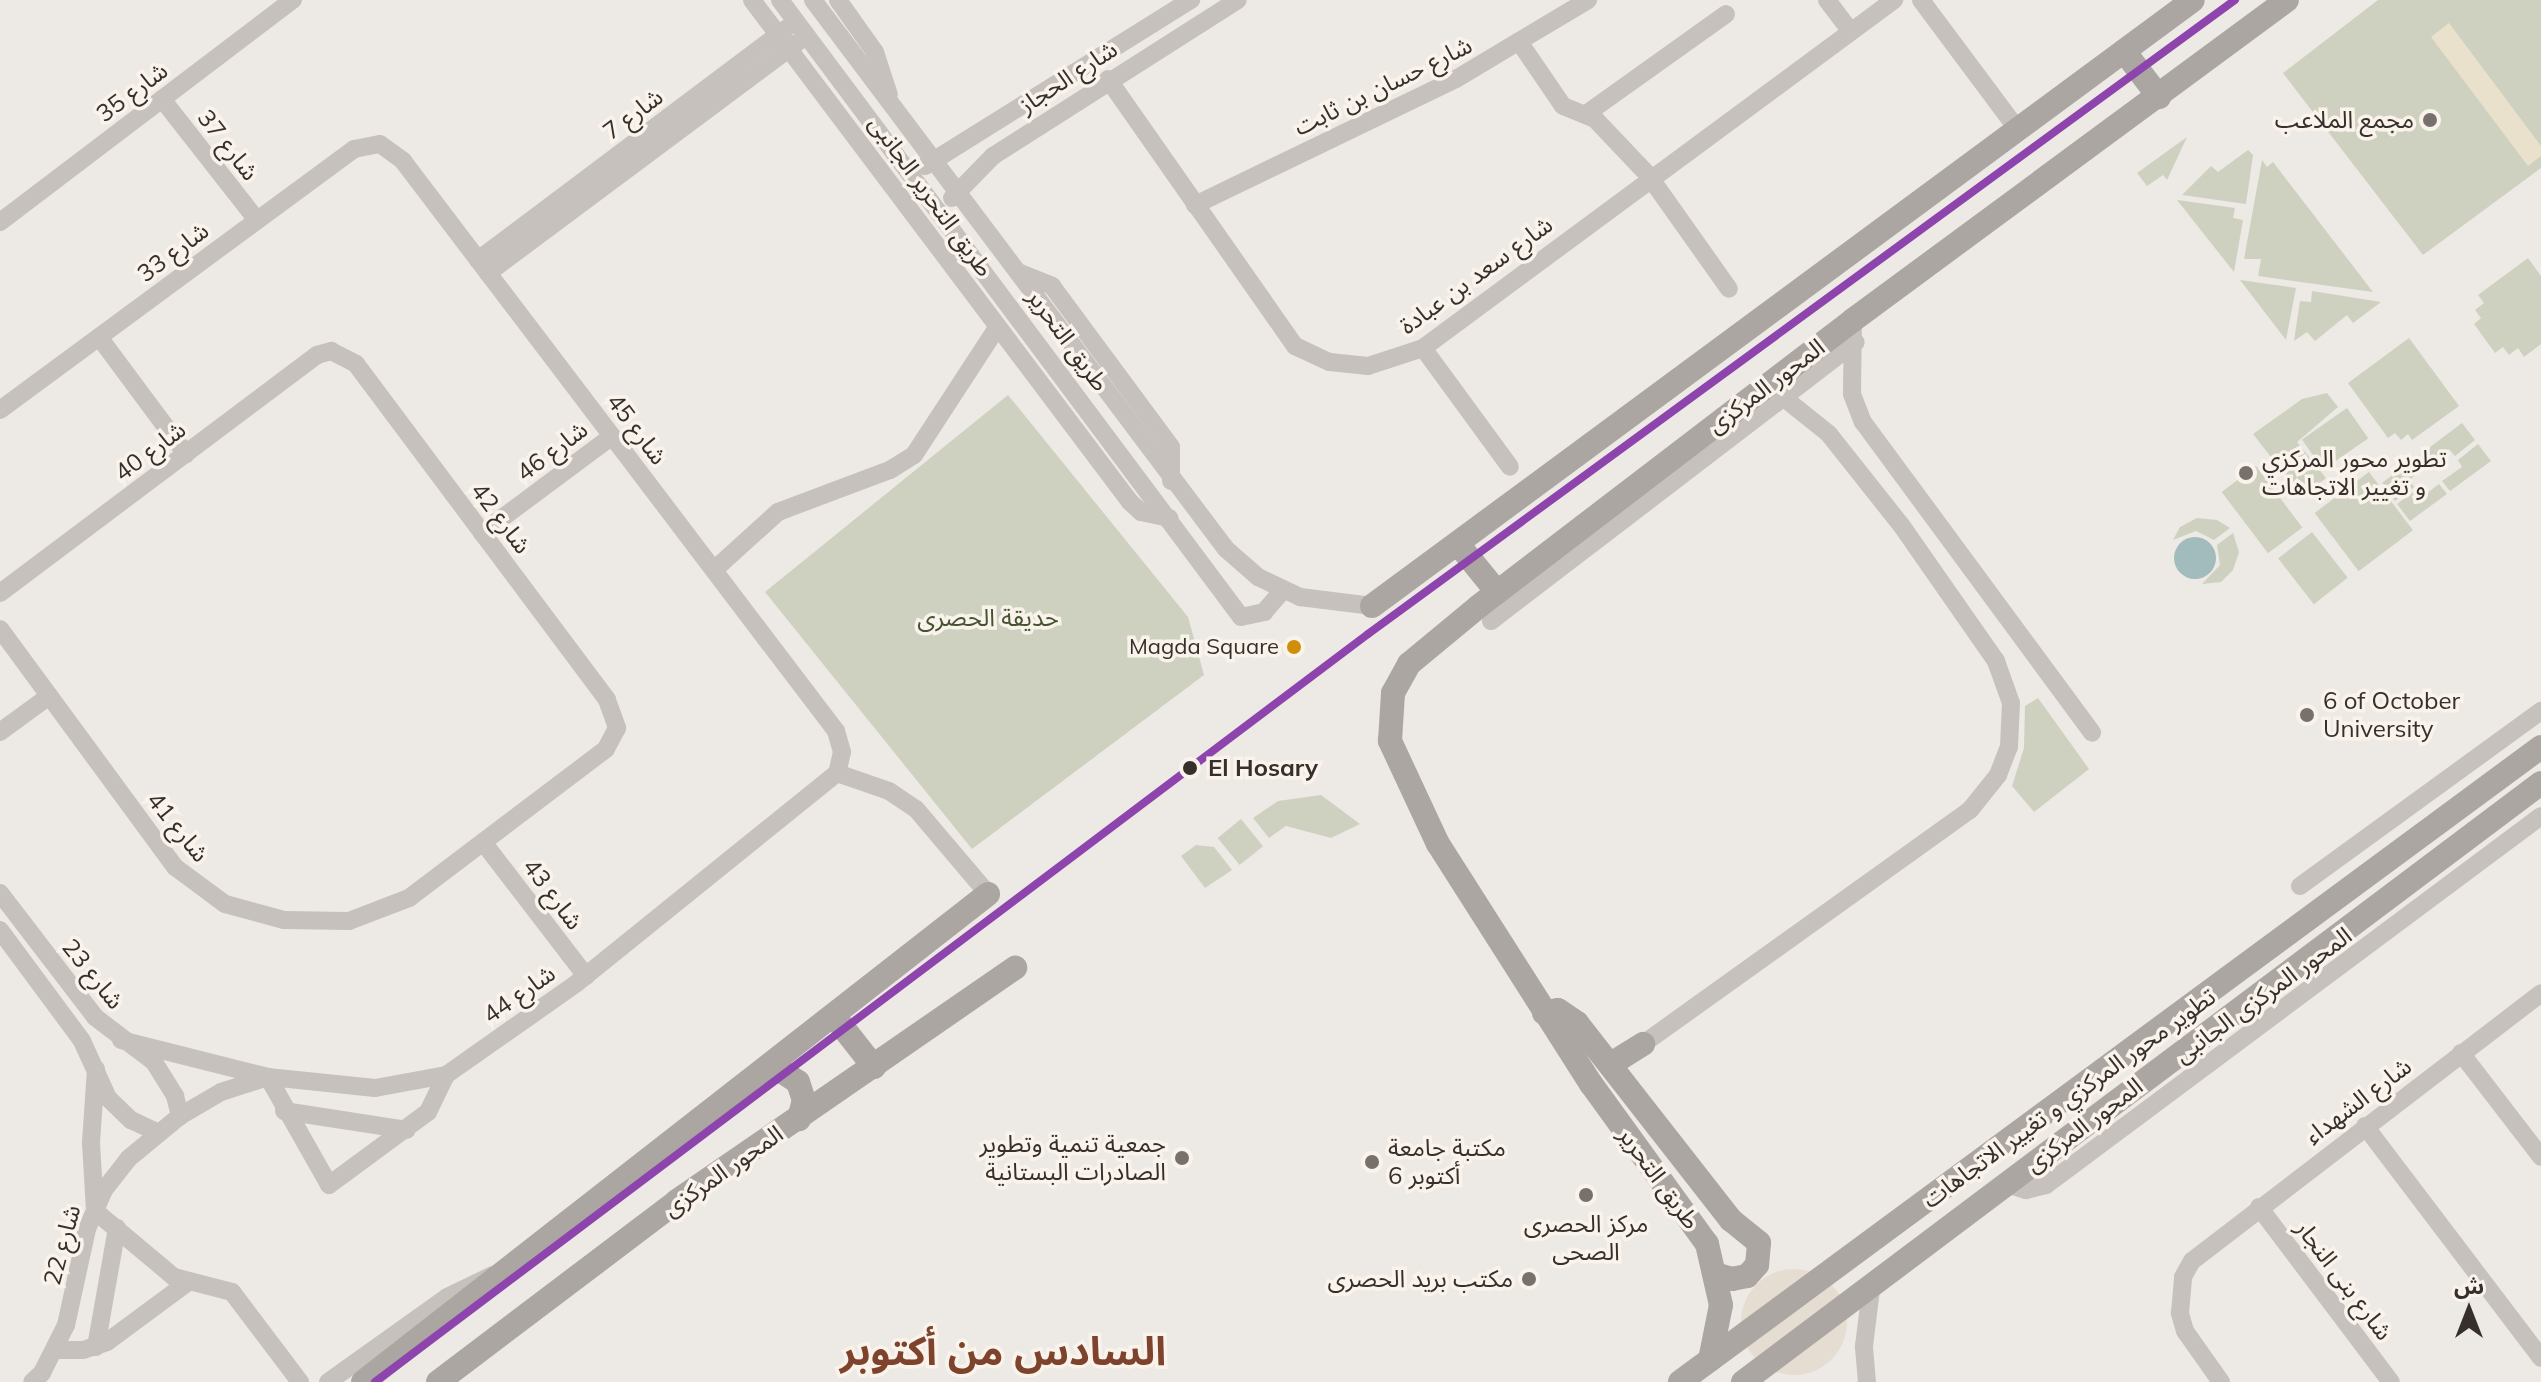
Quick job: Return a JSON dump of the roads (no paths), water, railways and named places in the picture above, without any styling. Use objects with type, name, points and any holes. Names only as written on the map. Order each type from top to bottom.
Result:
[{"type":"main road","points":[[1372,606],[2193,0]]},
{"type":"main road","name":"المحور المركزى","points":[[1438,844],[1395,757],[1389,709],[1409,664],[1497,592],[1854,331],[2287,0]]},
{"type":"main road","points":[[2124,51],[2159,97]]},
{"type":"main road","points":[[1458,544],[1497,592]]},
{"type":"main road","name":"تطوير محور المركزي و تغيير الاتجاهات","points":[[1710,1360],[2541,747]]},
{"type":"main road","name":"المحور المركزى","points":[[1743,1382],[1871,1290],[2006,1184],[2541,783]]},
{"type":"main road","name":"طريق التحرير","points":[[1438,844],[1544,1013],[1698,1230],[1718,1275],[1720,1321],[1710,1360]]},
{"type":"main road","points":[[363,1382],[988,894]]},
{"type":"main road","name":"المحور المركزى","points":[[438,1382],[677,1201],[1015,968]]},
{"type":"main road","name":"طريق التحرير","points":[[1544,1013],[1555,1009],[1569,1017],[1611,1064],[1731,1220],[1759,1243],[1757,1265],[1747,1276],[1732,1279],[1718,1275]]},
{"type":"main road","points":[[834,1016],[874,1067]]},
{"type":"main road","points":[[1611,1064],[1643,1044]]},
{"type":"main road","points":[[762,1072],[781,1071],[798,1082],[804,1100],[799,1119]]},
{"type":"main road","points":[[1680,1382],[1710,1360]]},
{"type":"street","name":"شارع 35","points":[[0,222],[293,0]]},
{"type":"street","name":"طريق التحرير الجانبى","points":[[752,0],[942,248],[996,329],[1130,502],[1141,512],[1169,518]]},
{"type":"street","name":"طريق التحرير","points":[[780,0],[1241,617],[1264,612],[1283,590]]},
{"type":"street","name":"طريق التحرير الجانبى","points":[[838,0],[883,67],[890,102]]},
{"type":"street","name":"شارع الحجاز","points":[[913,175],[1191,0]]},
{"type":"street","name":"شارع الحجاز","points":[[940,212],[993,156],[1108,79],[1238,0]]},
{"type":"street","name":"شارع حسان بن ثابت","points":[[1195,205],[1520,43],[1588,0]]},
{"type":"street","points":[[1827,0],[1850,31]]},
{"type":"street","name":"شارع سعد بن عبادة","points":[[1108,79],[1295,346],[1330,362],[1358,366],[1387,363],[1423,348],[1649,176],[1894,0]]},
{"type":"street","points":[[1921,0],[2018,130]]},
{"type":"street","name":"شارع 7","points":[[483,267],[784,42],[819,9]]},
{"type":"street","name":"طريق التحرير","points":[[819,9],[1018,272]]},
{"type":"street","points":[[1586,114],[1726,14]]},
{"type":"street","points":[[1520,43],[1563,106],[1586,114],[1649,176],[1729,289]]},
{"type":"street","name":"شارع 37","points":[[162,99],[257,220]]},
{"type":"street","name":"شارع 45","points":[[380,144],[397,154],[836,731],[842,752],[837,773]]},
{"type":"street","name":"شارع 33","points":[[0,410],[354,149],[380,144]]},
{"type":"street","name":"طريق التحرير الجانبى","points":[[1018,272],[1052,286],[1171,447],[1171,481],[1235,559],[1283,590]]},
{"type":"street","points":[[714,570],[778,512],[890,470],[914,455],[996,329]]},
{"type":"street","points":[[1491,621],[1784,398],[1854,331]]},
{"type":"street","points":[[1854,331],[1852,394],[1863,422],[2092,733]]},
{"type":"street","points":[[99,337],[186,454]]},
{"type":"street","points":[[1423,348],[1510,467]]},
{"type":"street","name":"شارع 40","points":[[0,593],[317,355],[331,351]]},
{"type":"street","name":"شارع 42","points":[[331,351],[356,364],[607,700],[617,728]]},
{"type":"street","points":[[1643,1044],[1970,810],[1998,775],[2009,747],[2011,703],[1996,661],[1901,525],[1829,434],[1784,398]]},
{"type":"street","name":"شارع 46","points":[[482,533],[612,436]]},
{"type":"street","points":[[1283,590],[1336,605],[1372,606]]},
{"type":"street","name":"شارع 41","points":[[0,629],[175,867],[225,904],[254,915],[317,924],[380,912],[409,898],[606,749],[617,728]]},
{"type":"street","points":[[0,732],[49,696]]},
{"type":"street","points":[[2300,886],[2541,711]]},
{"type":"street","points":[[837,773],[889,791],[916,809],[988,894]]},
{"type":"street","name":"شارع 44","points":[[159,1133],[180,1116],[221,1092],[268,1077],[351,1089],[399,1086],[446,1075],[586,976],[837,773]]},
{"type":"street","name":"المحور المركزى الجانبى","points":[[2006,1184],[2026,1190],[2046,1185],[2541,816]]},
{"type":"street","name":"شارع 43","points":[[483,842],[586,976]]},
{"type":"street","name":"شارع 23","points":[[0,893],[84,1005],[121,1040],[161,1070],[180,1116]]},
{"type":"street","name":"شارع 23","points":[[0,930],[82,1041],[119,1110],[159,1133]]},
{"type":"street","name":"شارع الشهداء","points":[[2221,1382],[2190,1339],[2180,1313],[2183,1277],[2204,1248],[2541,993]]},
{"type":"street","points":[[121,1040],[268,1077],[284,1111],[329,1185],[428,1112],[446,1075]]},
{"type":"street","points":[[2461,1053],[2541,1157]]},
{"type":"street","points":[[96,1069],[91,1143],[95,1211],[161,1269],[188,1282],[218,1286],[243,1302],[300,1382]]},
{"type":"street","points":[[284,1111],[407,1130]]},
{"type":"street","points":[[2365,1126],[2541,1358]]},
{"type":"street","name":"شارع 22","points":[[32,1382],[56,1350],[95,1211],[116,1173],[159,1133]]},
{"type":"street","name":"شارع بنى النجار","points":[[2259,1207],[2391,1382]]},
{"type":"street","points":[[96,1347],[117,1228]]},
{"type":"street","points":[[328,1382],[461,1288],[503,1273]]},
{"type":"street","points":[[56,1350],[96,1347],[188,1282]]},
{"type":"street","points":[[1867,1382],[1864,1346],[1871,1290]]},
{"type":"water","points":[[2195,537],[2210,543],[2216,558],[2210,573],[2195,579],[2180,573],[2174,558],[2180,543]]},
{"type":"place","name":"مجمع الملاعب","points":[[2430,120]]},
{"type":"place","name":"تطوير محور المركزي و تغيير الاتجاهات","points":[[2246,473]]},
{"type":"place","name":"Magda Square","points":[[1294,647]]},
{"type":"place","name":"6 of October University","points":[[2307,715]]},
{"type":"place","name":"El Hosary","points":[[1190,768]]},
{"type":"place","name":"جمعية تنمية وتطوير الصادرات البستانية","points":[[1182,1158]]},
{"type":"place","name":"مكتبة جامعة 6 أكتوبر","points":[[1372,1162]]},
{"type":"place","name":"مركز الحصرى الصحى","points":[[1586,1195]]},
{"type":"place","name":"مكتب بريد الحصرى","points":[[1529,1279]]},
{"type":"district","name":"السادس من أكتوبر","points":[[1003,1350]]},
{"type":"park label","name":"حديقة الحصرى","points":[[988,618]]}]
